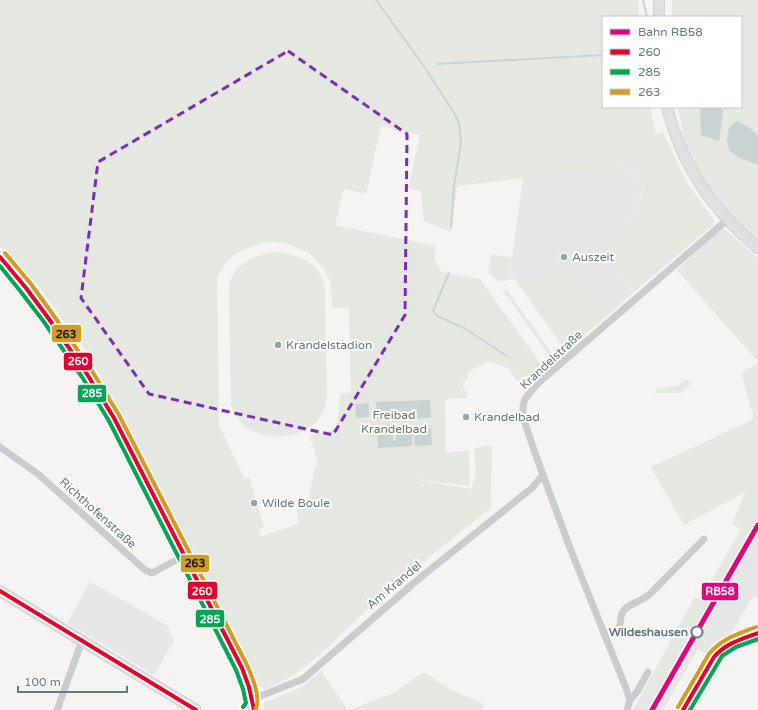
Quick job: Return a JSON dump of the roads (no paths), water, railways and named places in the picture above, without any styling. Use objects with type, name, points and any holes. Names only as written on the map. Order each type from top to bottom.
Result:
[{"type":"street","points":[[659,0],[660,16]]},
{"type":"street","points":[[667,108],[685,159],[707,195],[727,220],[758,248]]},
{"type":"street","name":"Krandelstraße","points":[[630,700],[544,475],[523,417],[523,406],[525,399],[537,384],[727,220]]},
{"type":"street","points":[[0,259],[26,288],[49,319],[87,374],[114,418],[242,668],[249,687],[251,706]]},
{"type":"street","name":"Richthofenstraße","points":[[0,447],[38,474],[145,570],[152,573],[184,556]]},
{"type":"street","name":"Am Krandel","points":[[251,706],[303,679],[421,577],[532,488],[544,475]]},
{"type":"street","points":[[604,634],[618,628],[621,624],[624,610],[650,594],[704,540]]},
{"type":"street","points":[[0,591],[196,710]]},
{"type":"street","points":[[683,710],[714,656],[719,650],[741,639],[758,633]]},
{"type":"street","points":[[57,710],[82,641]]},
{"type":"street","points":[[627,710],[630,700],[637,692],[648,672]]},
{"type":"waterway","points":[[376,0],[423,65],[453,111],[459,123],[461,143],[454,186],[451,228]]},
{"type":"waterway","points":[[643,0],[647,16]]},
{"type":"waterway","points":[[437,64],[602,55]]},
{"type":"waterway","points":[[449,273],[433,311],[437,316],[464,328],[507,356]]},
{"type":"rail line","name":"RB58","points":[[652,710],[758,525]]},
{"type":"place","name":"Auszeit","points":[[564,257]]},
{"type":"place","name":"Krandelstadion","points":[[278,345]]},
{"type":"place","name":"Krandelbad","points":[[466,417]]},
{"type":"place","name":"Wilde Boule","points":[[254,503]]},
{"type":"place","name":"Wildeshausen","points":[[697,632]]},
{"type":"park label","name":"Freibad Krandelbad","points":[[394,422]]}]
